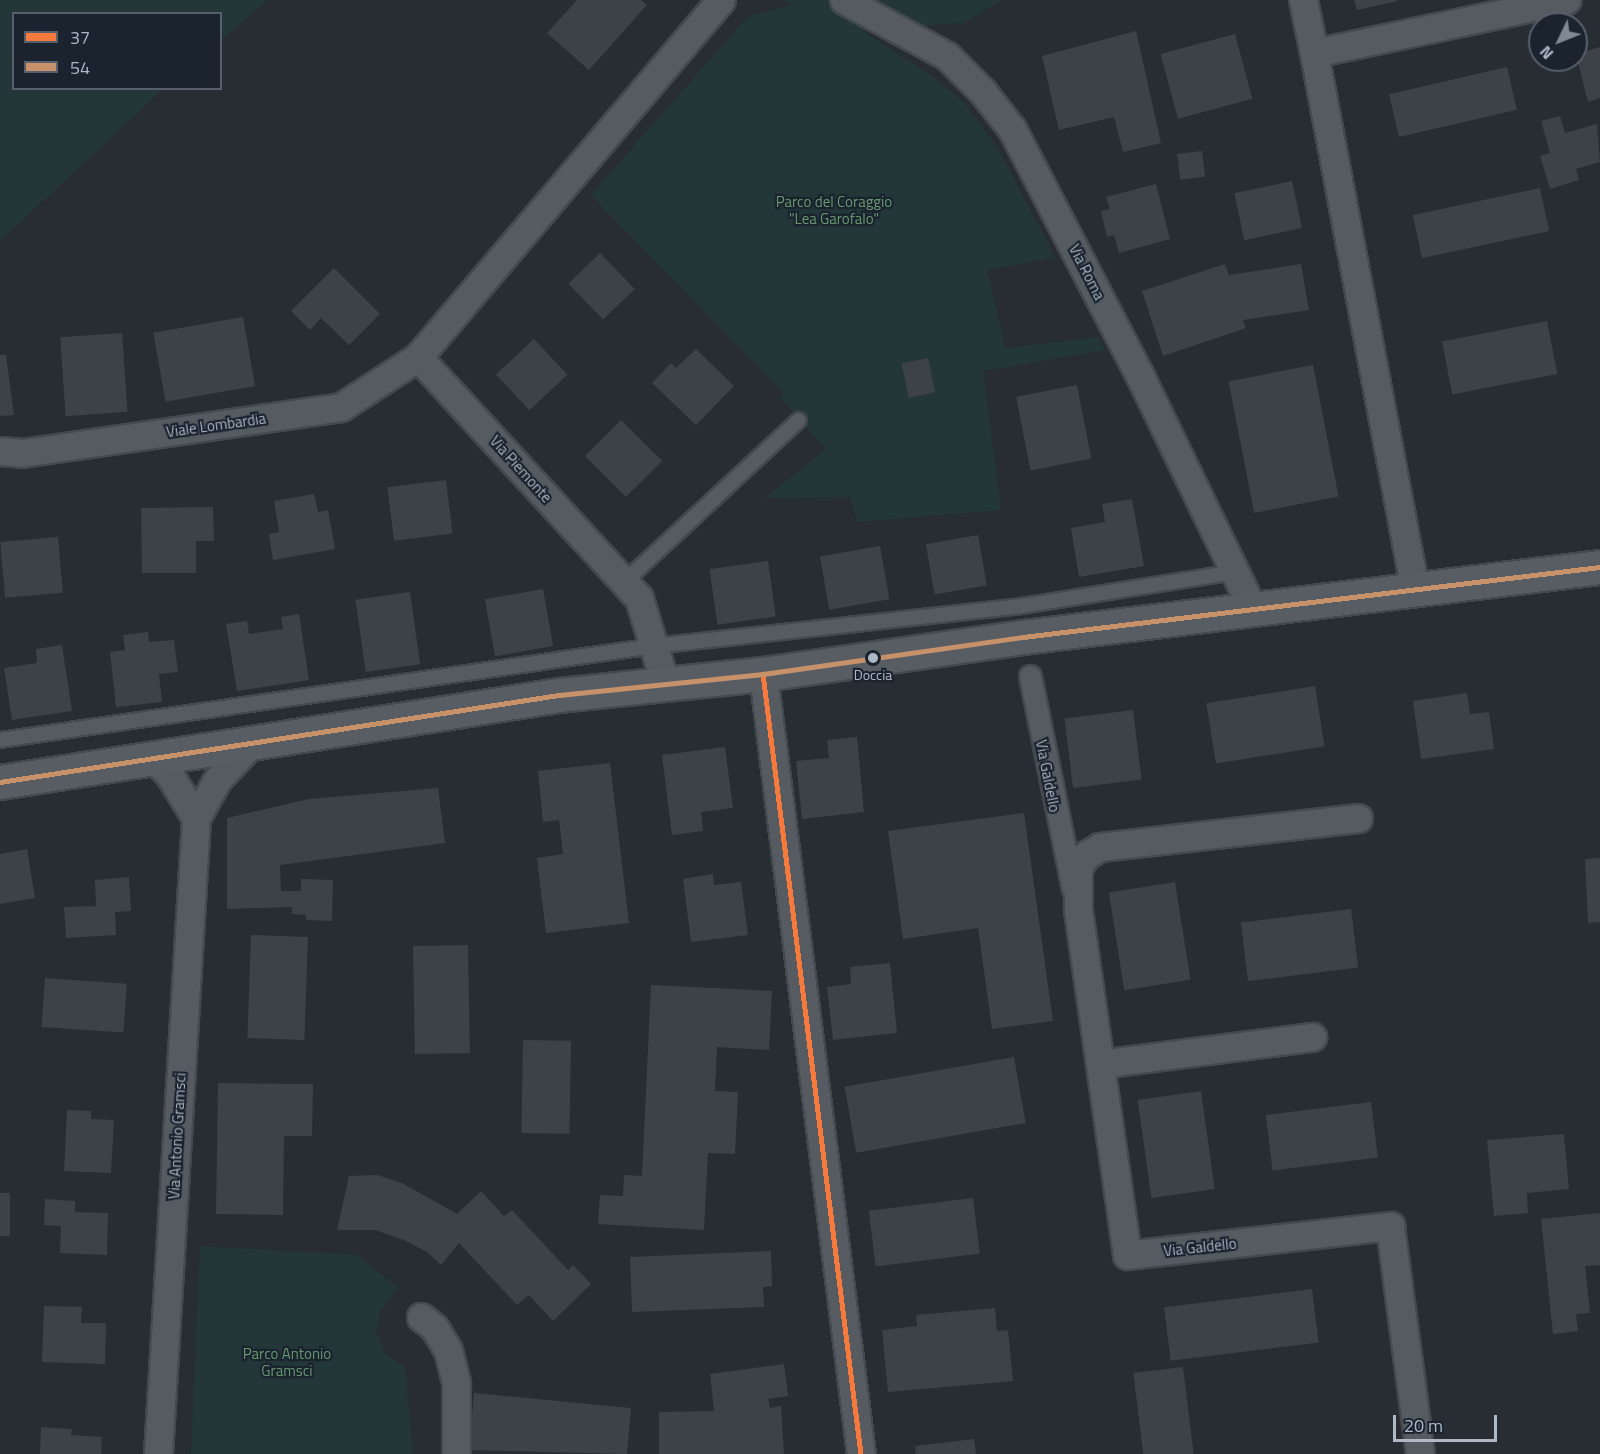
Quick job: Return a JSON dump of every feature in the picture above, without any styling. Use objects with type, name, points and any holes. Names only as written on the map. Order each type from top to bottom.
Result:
[{"type":"main road","points":[[0,782],[253,742],[665,682],[763,674],[1023,637],[1600,567]]},
{"type":"street","name":"Viale Lombardia","points":[[0,451],[22,453],[341,407],[418,357],[721,0]]},
{"type":"street","name":"Via Roma","points":[[844,0],[947,56],[984,92],[1012,129],[1135,365],[1253,610]]},
{"type":"street","points":[[1303,0],[1415,590]]},
{"type":"street","points":[[1314,53],[1566,0]]},
{"type":"street","name":"Via Piemonte","points":[[418,357],[639,598],[665,682]]},
{"type":"street","points":[[763,674],[861,1454]]},
{"type":"street","name":"Via Galdello","points":[[1030,676],[1061,845],[1078,910],[1127,1255],[1390,1226],[1420,1454]]},
{"type":"street","points":[[152,758],[169,774],[196,818],[217,780],[253,742]]},
{"type":"street","name":"Via Antonio Gramsci","points":[[158,1454],[196,818]]},
{"type":"street","name":"Via Galdello","points":[[1078,910],[1078,868],[1086,855],[1100,847],[1358,818]]},
{"type":"street","points":[[1100,1064],[1312,1037]]},
{"type":"street","points":[[421,1317],[434,1327],[448,1350],[456,1383],[456,1454]]},
{"type":"lane","points":[[624,582],[799,420]]},
{"type":"lane","points":[[0,740],[654,646],[1021,606],[1235,572]]},
{"type":"green space","points":[[0,0],[268,0],[222,39],[222,12],[12,12],[12,90],[162,90],[0,241]]},
{"type":"green space","name":"Parco del Coraggio \"Lea Garofalo\"","points":[[782,0],[1002,0],[964,23],[863,31],[936,79],[964,103],[996,145],[1055,257],[987,270],[1005,348],[1099,337],[1105,350],[983,371],[1001,510],[857,522],[850,497],[765,498],[826,449],[780,397],[784,393],[591,195],[743,22],[753,15],[794,5]]},
{"type":"green space","name":"Parco Antonio Gramsci","points":[[200,1246],[357,1255],[398,1288],[380,1312],[376,1332],[385,1354],[405,1367],[413,1454],[191,1454]]},
{"type":"building","points":[[577,0],[641,0],[647,5],[589,70],[547,33]]},
{"type":"building","points":[[1354,0],[1397,0],[1398,1],[1357,10]]},
{"type":"building","points":[[1136,31],[1161,143],[1123,152],[1114,117],[1059,130],[1042,56]]},
{"type":"building","points":[[1235,34],[1252,99],[1178,119],[1161,54]]},
{"type":"building","points":[[1600,47],[1600,98],[1588,102],[1580,72],[1588,72],[1588,50]]},
{"type":"building","points":[[1507,67],[1517,110],[1399,137],[1389,94]]},
{"type":"building","points":[[1560,116],[1565,133],[1597,124],[1600,162],[1576,169],[1579,180],[1550,189],[1540,156],[1550,153],[1541,121]]},
{"type":"building","points":[[1202,151],[1205,177],[1180,180],[1177,154]]},
{"type":"building","points":[[1292,181],[1302,228],[1244,240],[1234,193]]},
{"type":"building","points":[[1156,184],[1170,239],[1119,253],[1114,235],[1107,237],[1101,211],[1110,209],[1106,197]]},
{"type":"building","points":[[1540,188],[1549,231],[1422,258],[1413,215]]},
{"type":"building","points":[[600,253],[635,289],[603,320],[568,284]]},
{"type":"building","points":[[1225,264],[1229,275],[1301,264],[1309,310],[1243,320],[1246,328],[1163,356],[1142,291]]},
{"type":"building","points":[[334,268],[380,314],[349,345],[321,318],[310,330],[291,311]]},
{"type":"building","points":[[243,317],[255,386],[166,402],[153,333]]},
{"type":"building","points":[[1547,321],[1557,374],[1452,394],[1442,341]]},
{"type":"building","points":[[122,333],[128,412],[66,416],[60,337]]},
{"type":"building","points":[[534,339],[567,375],[529,410],[496,374]]},
{"type":"building","points":[[696,349],[734,386],[696,425],[652,383],[671,363],[676,368]]},
{"type":"building","points":[[0,355],[6,355],[14,415],[0,416]]},
{"type":"building","points":[[928,358],[935,392],[909,398],[902,364]]},
{"type":"building","points":[[1313,365],[1339,497],[1254,513],[1229,381]]},
{"type":"building","points":[[1077,385],[1091,459],[1030,470],[1016,397]]},
{"type":"building","points":[[621,420],[662,461],[626,497],[585,456]]},
{"type":"building","points":[[446,480],[453,534],[394,541],[387,487]]},
{"type":"building","points":[[314,494],[318,512],[328,510],[335,549],[273,560],[269,534],[279,532],[274,501]]},
{"type":"building","points":[[1132,499],[1144,566],[1079,577],[1071,528],[1105,522],[1102,504]]},
{"type":"building","points":[[213,507],[214,541],[196,541],[196,573],[142,573],[141,508]]},
{"type":"building","points":[[978,535],[987,585],[935,594],[926,544]]},
{"type":"building","points":[[58,537],[63,593],[5,598],[0,542]]},
{"type":"building","points":[[880,546],[889,599],[829,610],[820,557]]},
{"type":"building","points":[[768,561],[776,616],[717,625],[710,569]]},
{"type":"building","points":[[543,589],[553,646],[495,656],[485,599]]},
{"type":"building","points":[[410,592],[420,664],[366,672],[356,600]]},
{"type":"building","points":[[299,614],[309,680],[237,691],[226,624],[247,621],[249,634],[283,629],[281,617]]},
{"type":"building","points":[[148,632],[149,642],[174,640],[178,672],[159,674],[162,702],[116,707],[110,652],[125,650],[123,635]]},
{"type":"building","points":[[62,645],[72,711],[12,720],[4,668],[37,663],[36,649]]},
{"type":"building","points":[[1315,686],[1325,746],[1216,763],[1206,703]]},
{"type":"building","points":[[1467,693],[1470,714],[1489,712],[1494,749],[1421,759],[1413,701]]},
{"type":"building","points":[[1133,710],[1142,779],[1073,788],[1065,718]]},
{"type":"building","points":[[857,737],[864,812],[802,819],[796,761],[829,758],[827,740]]},
{"type":"building","points":[[725,747],[733,808],[701,812],[703,831],[672,835],[662,755]]},
{"type":"building","points":[[610,763],[629,923],[546,933],[537,858],[563,854],[559,820],[543,822],[538,771]]},
{"type":"building","points":[[438,788],[445,843],[280,865],[281,891],[301,891],[301,879],[333,880],[332,921],[306,920],[306,915],[292,914],[292,907],[227,909],[227,818],[309,799]]},
{"type":"building","points":[[1024,813],[1053,1021],[992,1029],[978,928],[903,939],[888,831]]},
{"type":"building","points":[[27,849],[35,898],[0,904],[0,854]]},
{"type":"building","points":[[1600,858],[1600,922],[1588,923],[1585,859]]},
{"type":"building","points":[[713,874],[714,885],[741,882],[748,935],[691,942],[683,879]]},
{"type":"building","points":[[129,877],[131,911],[115,912],[116,935],[66,938],[64,907],[96,906],[95,880]]},
{"type":"building","points":[[1175,882],[1190,980],[1124,990],[1109,892]]},
{"type":"building","points":[[1351,909],[1358,968],[1248,981],[1241,923]]},
{"type":"building","points":[[251,935],[308,937],[304,1040],[247,1038]]},
{"type":"building","points":[[468,945],[470,1053],[415,1054],[413,946]]},
{"type":"building","points":[[890,963],[897,1033],[833,1040],[827,987],[851,984],[850,967]]},
{"type":"building","points":[[45,978],[127,984],[123,1033],[42,1027]]},
{"type":"building","points":[[651,985],[772,991],[769,1050],[717,1047],[715,1091],[738,1092],[735,1154],[708,1153],[704,1230],[598,1224],[600,1195],[623,1196],[624,1175],[642,1176]]},
{"type":"building","points":[[523,1040],[571,1041],[569,1134],[521,1133]]},
{"type":"building","points":[[1014,1057],[1026,1123],[856,1153],[845,1087]]},
{"type":"building","points":[[218,1083],[313,1084],[312,1136],[284,1136],[283,1215],[216,1214]]},
{"type":"building","points":[[1201,1091],[1215,1189],[1151,1198],[1138,1100]]},
{"type":"building","points":[[1371,1102],[1378,1158],[1273,1171],[1266,1115]]},
{"type":"building","points":[[67,1110],[91,1111],[91,1119],[114,1120],[111,1173],[64,1171]]},
{"type":"building","points":[[1564,1134],[1569,1189],[1527,1193],[1528,1213],[1494,1216],[1487,1140]]},
{"type":"building","points":[[377,1175],[402,1183],[457,1214],[481,1191],[504,1216],[512,1210],[568,1270],[573,1265],[591,1284],[553,1321],[529,1295],[517,1305],[459,1243],[441,1265],[427,1252],[404,1240],[375,1230],[337,1230],[349,1176]]},
{"type":"building","points":[[0,1193],[10,1193],[10,1236],[0,1236]]},
{"type":"building","points":[[973,1198],[980,1254],[876,1266],[869,1211]]},
{"type":"building","points":[[45,1199],[75,1201],[75,1212],[108,1213],[107,1255],[60,1253],[61,1226],[44,1225]]},
{"type":"building","points":[[1600,1213],[1600,1265],[1585,1266],[1590,1313],[1576,1314],[1578,1331],[1553,1334],[1541,1219]]},
{"type":"building","points":[[771,1251],[772,1286],[763,1287],[764,1307],[632,1312],[630,1257]]},
{"type":"building","points":[[1312,1289],[1319,1343],[1171,1361],[1164,1307]]},
{"type":"building","points":[[44,1306],[82,1307],[81,1323],[106,1323],[105,1364],[42,1362]]},
{"type":"building","points":[[995,1308],[997,1331],[1008,1330],[1013,1381],[888,1392],[882,1330],[917,1326],[916,1315]]},
{"type":"building","points":[[784,1364],[788,1396],[768,1399],[770,1408],[781,1406],[784,1454],[659,1454],[659,1412],[714,1411],[710,1374]]},
{"type":"building","points":[[1183,1367],[1194,1454],[1143,1454],[1133,1373]]},
{"type":"building","points":[[474,1393],[631,1408],[627,1454],[469,1450]]},
{"type":"building","points":[[41,1427],[72,1429],[71,1435],[102,1437],[101,1454],[40,1454]]},
{"type":"building","points":[[974,1439],[976,1454],[916,1454],[915,1446]]},
{"type":"transit line","name":"54","points":[[0,782],[559,695],[763,674],[1023,637],[1600,567]]},
{"type":"transit line","name":"37","points":[[763,674],[861,1454]]},
{"type":"place","name":"Doccia","points":[[873,658]]}]
